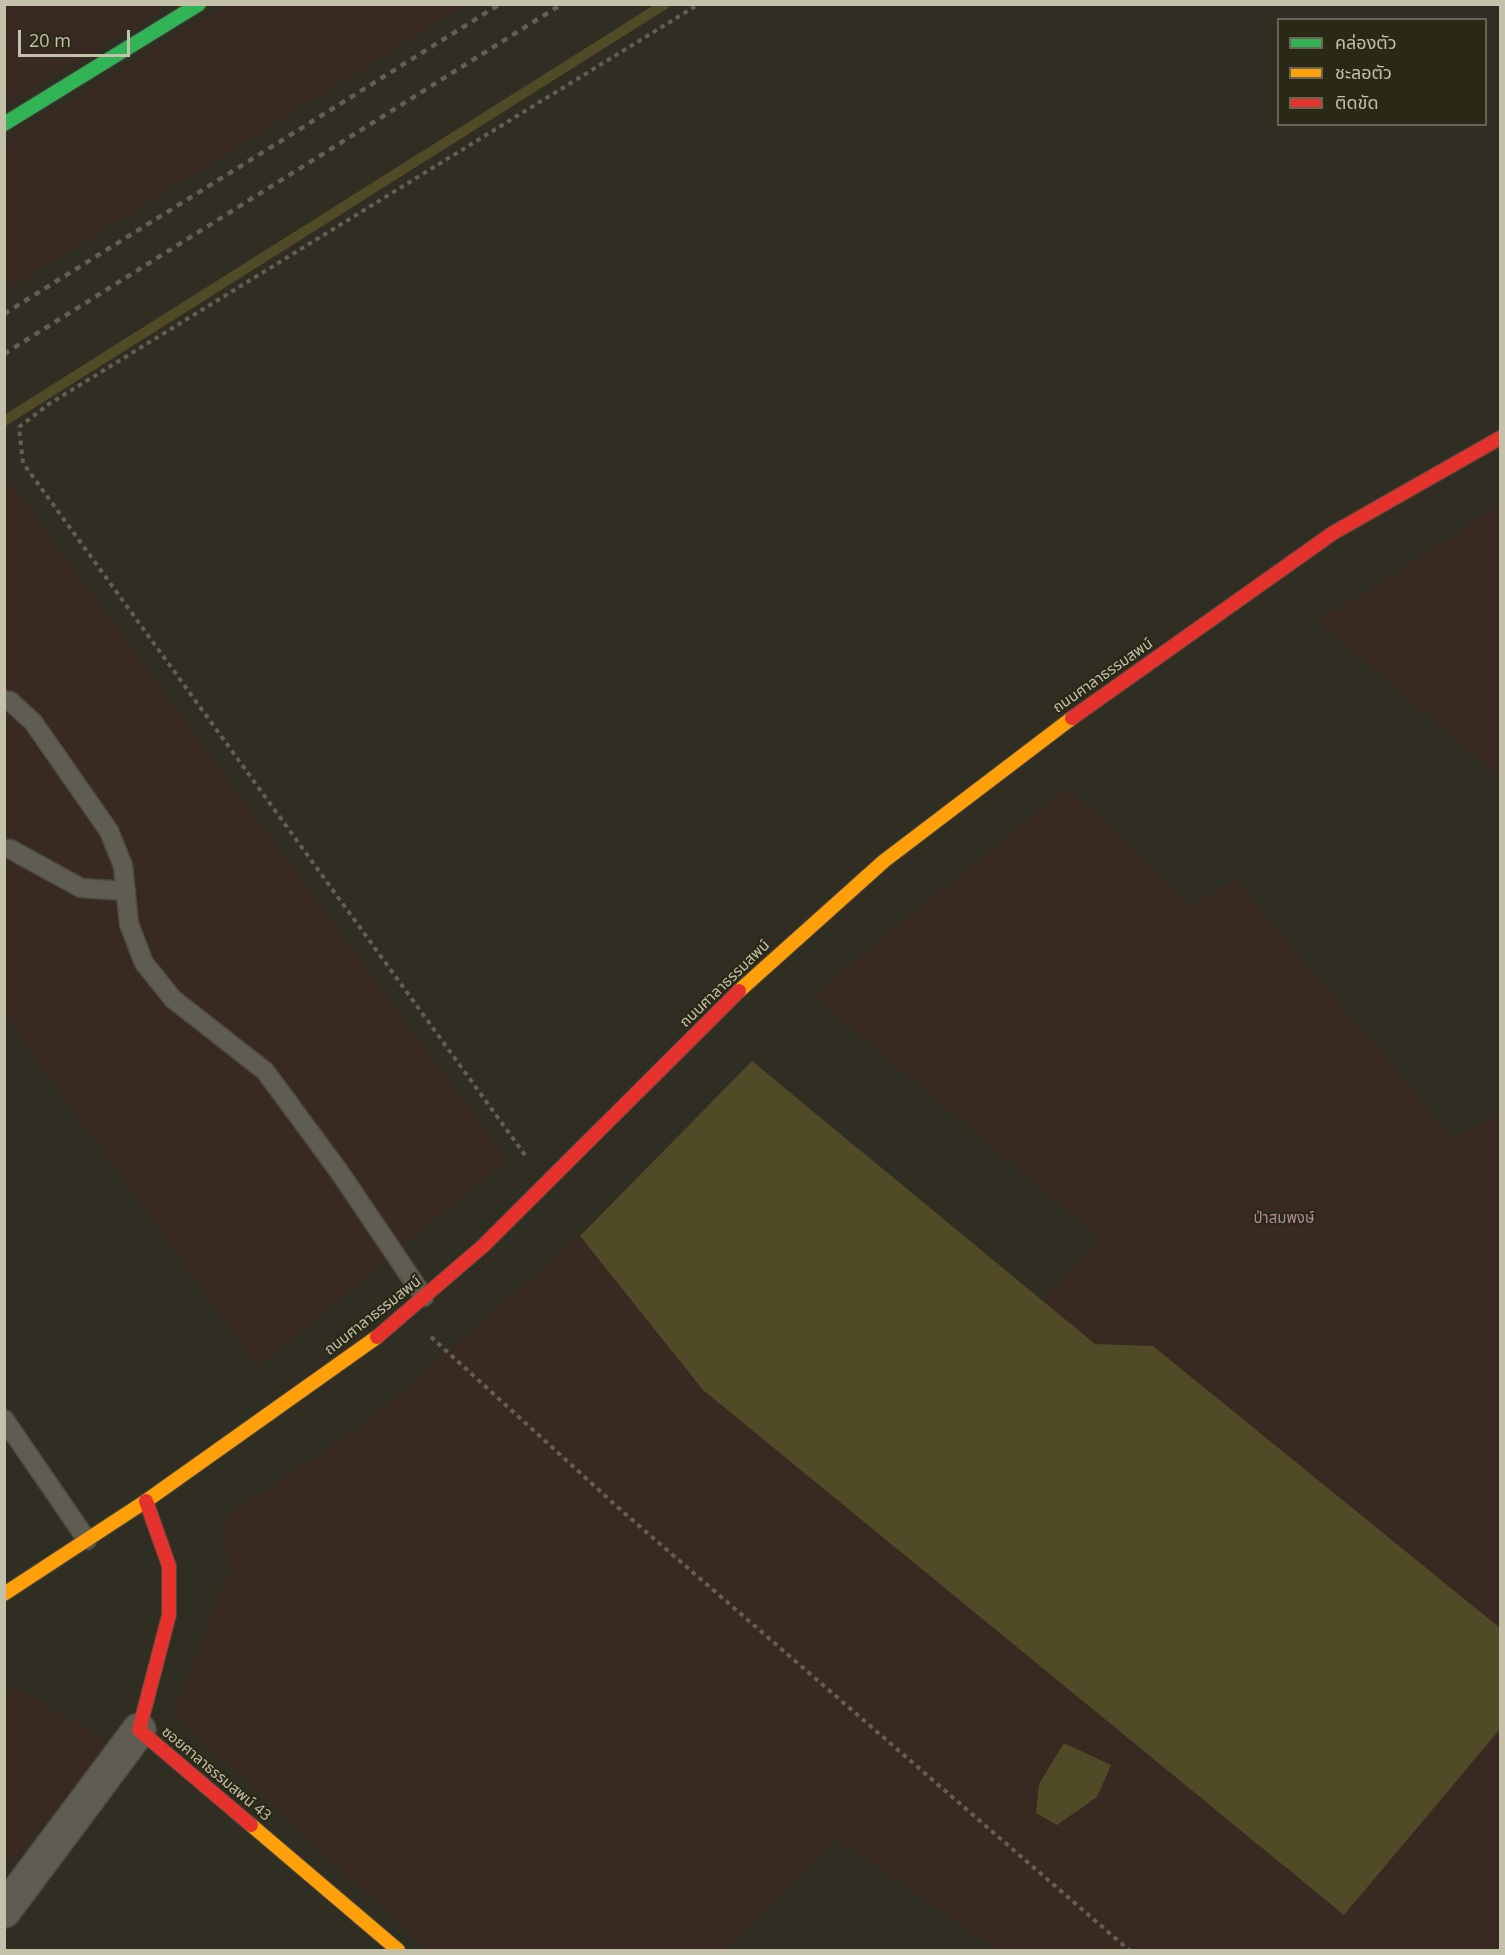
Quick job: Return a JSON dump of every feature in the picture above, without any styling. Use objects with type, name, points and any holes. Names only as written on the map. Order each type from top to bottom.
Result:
[{"type":"street","points":[[4,124],[199,4]]},
{"type":"street","name":"ถนนศาลาธรรมสพน์","points":[[4,1594],[146,1501],[380,1335],[483,1246],[748,982],[815,921],[885,861],[1015,759],[1333,533],[1500,438]]},
{"type":"street","name":"ซอยศาลาธรรมสพน์ 43","points":[[146,1501],[169,1566],[169,1615],[138,1730],[398,1950]]},
{"type":"street","points":[[4,1911],[138,1730]]},
{"type":"lane","points":[[4,700],[10,701],[33,722],[109,831],[123,866],[129,924],[144,963],[174,999],[265,1071],[338,1170],[424,1297]]},
{"type":"lane","points":[[10,849],[81,888],[126,891]]},
{"type":"lane","points":[[4,1419],[87,1540]]},
{"type":"path","points":[[545,1183],[23,463],[19,427],[49,404],[699,4]]},
{"type":"path","points":[[405,1314],[486,1384],[631,1519],[1129,1950]]},
{"type":"green space","points":[[5,5],[170,5],[5,107]]},
{"type":"green space","points":[[225,5],[465,5],[5,291],[4,140]]},
{"type":"green space","points":[[4,474],[507,1160],[258,1366],[5,1016]]},
{"type":"green space","points":[[1500,505],[1500,776],[1314,619],[1354,601]]},
{"type":"green space","name":"ป่าสมพงษ์","points":[[1067,788],[1193,907],[1235,880],[1453,1138],[1489,1118],[1500,1108],[1500,1628],[1153,1346],[1096,1344],[1043,1301],[1102,1239],[813,996]]},
{"type":"green space","points":[[580,1236],[703,1390],[1343,1915],[1500,1729],[1500,1950],[997,1950],[836,1838],[726,1950],[427,1950],[173,1713],[230,1570],[221,1520],[366,1423]]},
{"type":"green space","points":[[5,1682],[110,1742],[5,1871]]},
{"type":"shaded area","points":[[752,1061],[1095,1344],[1153,1346],[1500,1628],[1500,1729],[1344,1915],[703,1390],[580,1236]]},
{"type":"shaded area","points":[[1064,1743],[1111,1765],[1097,1797],[1057,1825],[1036,1813],[1039,1784]]},
{"type":"waterway","points":[[4,421],[665,4]]},
{"type":"railway","points":[[4,314],[500,4]]},
{"type":"railway","points":[[4,354],[562,4]]},
{"type":"traffic: fast","points":[[4,124],[199,4]]},
{"type":"traffic: slow","points":[[739,991],[884,861],[1072,718]]},
{"type":"traffic: slow","points":[[4,1594],[146,1501],[377,1337]]},
{"type":"traffic: slow","points":[[251,1825],[398,1950]]},
{"type":"traffic: jam","points":[[1072,718],[1333,533],[1500,438]]},
{"type":"traffic: jam","points":[[377,1337],[483,1246],[739,991]]},
{"type":"traffic: jam","points":[[146,1501],[169,1566],[169,1615],[139,1730],[251,1825]]}]
